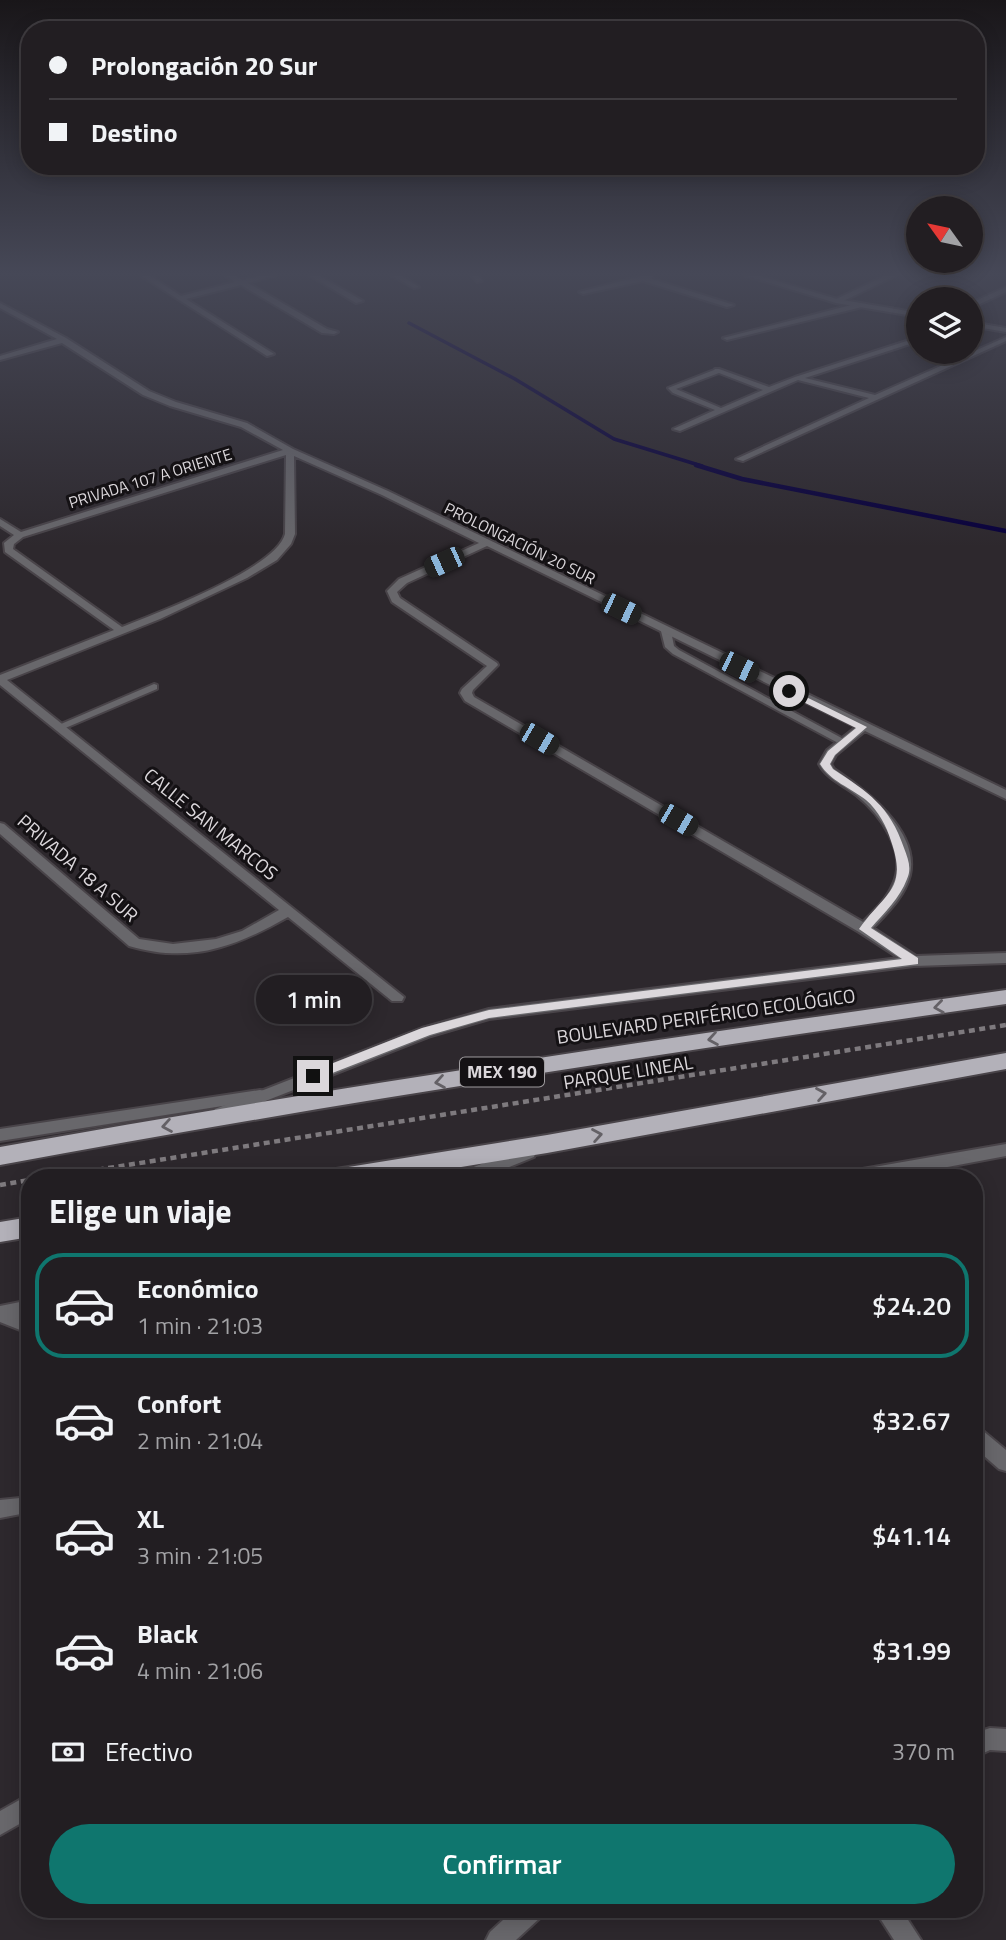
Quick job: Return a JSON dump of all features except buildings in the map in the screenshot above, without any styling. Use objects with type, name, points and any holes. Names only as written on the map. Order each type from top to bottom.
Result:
[{"type":"highway","name":"BOULEVARD PERIFÉRICO ECOLÓGICO","points":[[0,1156],[202,1119],[716,1038],[1006,997]]},
{"type":"highway","points":[[392,1169],[547,1144],[1006,1061]]},
{"type":"highway","points":[[0,1232],[21,1228]]},
{"type":"street","name":"PROLONGACIÓN 20 SUR","points":[[102,366],[131,384],[173,404],[244,425],[290,451],[1006,795]]},
{"type":"street","name":"PRIVADA 107 A ORIENTE","points":[[20,535],[290,451]]},
{"type":"street","points":[[0,680],[246,577],[282,551],[290,534],[290,451]]},
{"type":"street","points":[[0,522],[20,535],[9,543],[8,550],[120,630]]},
{"type":"street","points":[[486,543],[402,581],[393,591],[396,600],[493,665],[490,671],[467,688],[469,699],[864,929],[914,961]]},
{"type":"street","name":"CALLE SAN MARCOS","points":[[0,680],[397,997]]},
{"type":"street","points":[[862,727],[826,758],[825,764],[829,771],[872,800],[883,813],[892,827],[905,864],[902,879],[892,896],[864,929]]},
{"type":"street","name":"PRIVADA 18 A SUR","points":[[0,827],[134,943],[145,947],[173,949],[230,941],[288,911]]},
{"type":"street","points":[[202,1119],[427,1031],[489,1014],[914,961],[1006,958]]},
{"type":"street","points":[[486,1169],[547,1144]]},
{"type":"street","points":[[902,1169],[1006,1150]]},
{"type":"street","points":[[1,1314],[21,1310]]},
{"type":"street","points":[[1,1314],[21,1322]]},
{"type":"street","points":[[983,1443],[1006,1462]]},
{"type":"street","points":[[983,1741],[996,1737],[1006,1741]]},
{"type":"street","points":[[0,1824],[21,1811]]},
{"type":"street","points":[[498,1940],[523,1918]]},
{"type":"street","points":[[893,1918],[909,1940]]},
{"type":"lane","points":[[677,429],[797,378],[836,366]]},
{"type":"lane","points":[[740,459],[948,366]]},
{"type":"lane","points":[[720,411],[675,392],[672,388],[718,371],[769,390]]},
{"type":"lane","points":[[797,378],[878,398]]},
{"type":"lane","points":[[666,631],[670,647],[676,652],[844,742]]},
{"type":"lane","points":[[59,727],[154,687]]},
{"type":"lane","points":[[0,1135],[267,1094]]},
{"type":"lane","points":[[0,1509],[20,1507]]},
{"type":"path","name":"PARQUE LINEAL","points":[[102,1169],[1006,1025]]},
{"type":"path","points":[[0,1185],[21,1182]]},
{"type":"waterway","points":[[490,366],[614,439],[702,466]]},
{"type":"waterway","points":[[696,465],[742,479],[1006,531]]},
{"type":"route","points":[[313,1076],[427,1031],[489,1014],[914,961],[864,929],[886,904],[902,879],[905,864],[892,827],[872,800],[829,771],[825,764],[831,753],[862,727],[789,691]]}]
